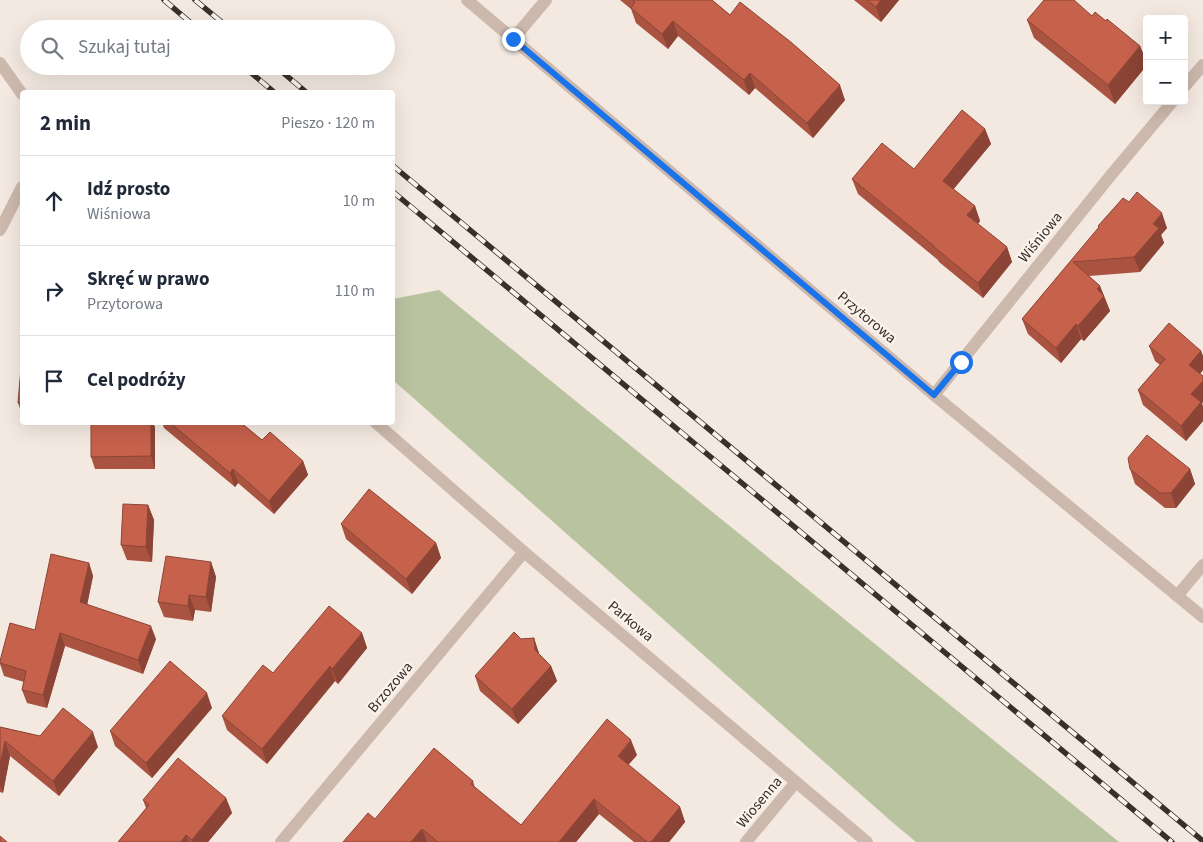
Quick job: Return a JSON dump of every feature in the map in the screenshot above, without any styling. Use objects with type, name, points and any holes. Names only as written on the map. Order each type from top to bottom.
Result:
[{"type":"street","name":"Przytorowa","points":[[467,0],[934,395],[1203,617]]},
{"type":"street","points":[[513,39],[546,0]]},
{"type":"street","points":[[0,63],[20,91]]},
{"type":"street","points":[[1188,83],[1203,65]]},
{"type":"street","name":"Wiśniowa","points":[[934,395],[1170,105]]},
{"type":"street","points":[[0,230],[20,191]]},
{"type":"street","name":"Parkowa","points":[[378,425],[524,552],[867,842]]},
{"type":"street","name":"Brzozowa","points":[[281,842],[524,552]]},
{"type":"street","points":[[1177,596],[1203,565]]},
{"type":"street","name":"Wiosenna","points":[[746,842],[796,782]]},
{"type":"green space","points":[[439,290],[1119,842],[916,842],[395,382],[395,299]]},
{"type":"building","points":[[633,0],[712,0],[730,15],[740,2],[792,43],[840,85],[807,123],[750,73],[744,80],[673,21],[662,34],[631,8],[635,2]]},
{"type":"building","points":[[867,0],[881,0],[876,7]]},
{"type":"building","points":[[1044,0],[1074,0],[1092,16],[1095,12],[1106,21],[1107,19],[1140,46],[1108,85],[1027,20]]},
{"type":"building","points":[[962,110],[985,129],[943,181],[975,206],[967,215],[1007,247],[978,283],[852,179],[882,143],[914,169]]},
{"type":"building","points":[[1137,192],[1162,213],[1153,224],[1159,228],[1134,257],[1073,262],[1100,286],[1097,289],[1104,296],[1078,326],[1076,324],[1056,348],[1022,319],[1123,198],[1129,202]]},
{"type":"building","points":[[1169,323],[1201,351],[1189,365],[1203,376],[1203,381],[1191,394],[1201,402],[1181,426],[1138,390],[1165,359],[1149,346]]},
{"type":"building","points":[[20,380],[20,403],[18,403]]},
{"type":"building","points":[[91,425],[151,425],[151,456],[91,457]]},
{"type":"building","points":[[173,425],[244,425],[262,440],[270,432],[303,461],[269,501],[233,469],[230,473]]},
{"type":"building","points":[[1147,435],[1190,469],[1171,493],[1160,493],[1130,469],[1128,458]]},
{"type":"building","points":[[369,489],[436,543],[406,579],[341,524]]},
{"type":"building","points":[[123,504],[148,505],[146,547],[121,545]]},
{"type":"building","points":[[51,554],[89,563],[80,602],[151,626],[138,660],[60,633],[43,695],[22,690],[26,671],[0,663],[0,661],[10,623],[35,630]]},
{"type":"building","points":[[166,556],[211,562],[206,597],[189,595],[188,606],[158,602]]},
{"type":"building","points":[[329,606],[362,633],[332,669],[330,666],[262,749],[222,716],[263,665],[273,673]]},
{"type":"building","points":[[514,632],[521,639],[534,638],[535,650],[551,666],[512,709],[475,676]]},
{"type":"building","points":[[170,661],[207,693],[146,763],[110,731]]},
{"type":"building","points":[[63,708],[93,732],[53,781],[5,741],[0,766],[0,727],[40,736]]},
{"type":"building","points":[[607,719],[631,740],[618,756],[680,807],[651,842],[647,842],[594,799],[559,842],[438,842],[422,829],[411,842],[343,842],[368,813],[375,819],[434,748],[473,781],[471,784],[521,825]]},
{"type":"building","points":[[178,758],[226,798],[192,840],[186,835],[181,842],[118,842],[149,805],[143,800]]},
{"type":"building","points":[[0,836],[7,842],[0,842]]},
{"type":"railway","points":[[164,0],[187,20]]},
{"type":"railway","points":[[195,0],[219,20]]},
{"type":"railway","points":[[254,75],[272,90]]},
{"type":"railway","points":[[286,75],[304,90]]},
{"type":"railway","points":[[395,168],[1203,841]]},
{"type":"railway","points":[[395,194],[1172,842]]},
{"type":"route","points":[[513,39],[934,395],[961,362]]}]
